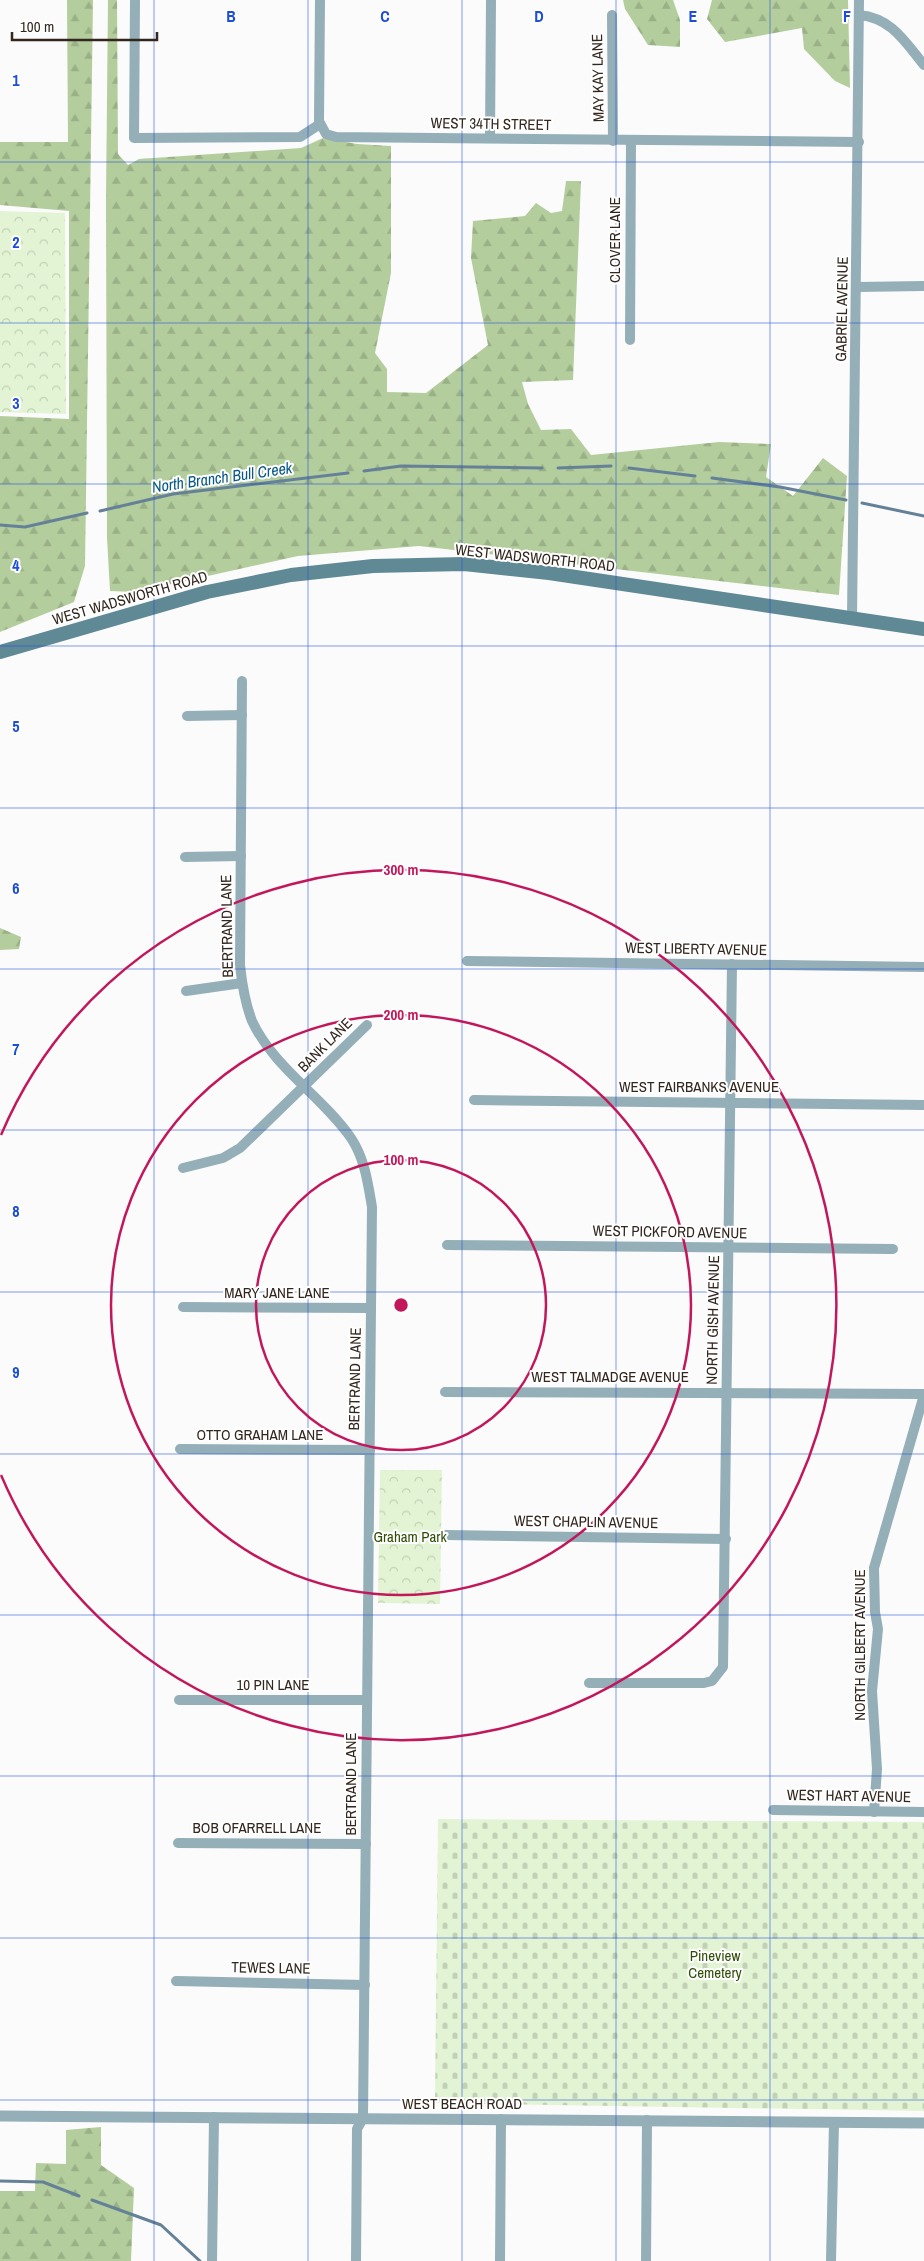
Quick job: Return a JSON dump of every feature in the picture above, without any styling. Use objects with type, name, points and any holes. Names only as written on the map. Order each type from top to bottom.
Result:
[{"type":"main road","name":"WEST WADSWORTH ROAD","points":[[0,652],[207,592],[291,575],[372,566],[464,564],[541,572],[924,629]]},
{"type":"street","points":[[135,0],[134,138],[300,137],[320,124],[320,0]]},
{"type":"street","points":[[490,138],[491,0]]},
{"type":"street","name":"GABRIEL AVENUE","points":[[852,618],[859,142],[859,0]]},
{"type":"street","name":"MAY KAY LANE","points":[[612,15],[613,141]]},
{"type":"street","points":[[859,15],[879,19],[895,30],[909,43],[924,65]]},
{"type":"street","name":"WEST 34TH STREET","points":[[320,124],[326,134],[336,137],[859,142]]},
{"type":"street","name":"CLOVER LANE","points":[[630,340],[631,141]]},
{"type":"street","points":[[857,288],[924,286]]},
{"type":"street","name":"BERTRAND LANE","points":[[242,681],[242,983],[253,1021],[282,1064],[351,1139],[360,1155],[367,1176],[372,1207],[363,2118],[356,2129],[356,2261]]},
{"type":"street","points":[[187,716],[242,715]]},
{"type":"street","points":[[185,857],[241,856]]},
{"type":"street","name":"WEST LIBERTY AVENUE","points":[[468,961],[924,967]]},
{"type":"street","name":"NORTH GISH AVENUE","points":[[589,1683],[704,1683],[712,1681],[723,1668],[725,1655],[732,964]]},
{"type":"street","points":[[186,991],[242,983]]},
{"type":"street","name":"BANK LANE","points":[[183,1168],[223,1158],[240,1148],[367,1025]]},
{"type":"street","name":"WEST FAIRBANKS AVENUE","points":[[474,1100],[924,1105]]},
{"type":"street","name":"WEST PICKFORD AVENUE","points":[[447,1245],[892,1249]]},
{"type":"street","name":"MARY JANE LANE","points":[[182,1307],[371,1308]]},
{"type":"street","name":"WEST TALMADGE AVENUE","points":[[445,1392],[924,1394]]},
{"type":"street","name":"NORTH GILBERT AVENUE","points":[[874,1812],[877,1769],[872,1691],[878,1629],[874,1596],[874,1568],[924,1394]]},
{"type":"street","name":"OTTO GRAHAM LANE","points":[[180,1449],[370,1450]]},
{"type":"street","name":"WEST CHAPLIN AVENUE","points":[[446,1536],[726,1538]]},
{"type":"street","name":"10 PIN LANE","points":[[179,1700],[366,1700]]},
{"type":"street","name":"WEST HART AVENUE","points":[[773,1810],[924,1812]]},
{"type":"street","name":"BOB OFARRELL LANE","points":[[178,1843],[366,1844]]},
{"type":"street","name":"TEWES LANE","points":[[176,1981],[365,1985]]},
{"type":"street","name":"WEST BEACH ROAD","points":[[0,2116],[924,2123]]},
{"type":"street","points":[[212,2261],[214,2117]]},
{"type":"street","points":[[500,2261],[501,2119]]},
{"type":"street","points":[[646,2261],[647,2120]]},
{"type":"street","points":[[831,2261],[834,2122]]},
{"type":"green space","points":[[67,0],[93,0],[85,566],[74,602],[0,632],[0,416],[69,419],[69,211],[0,205],[0,142],[68,142]]},
{"type":"green space","points":[[108,0],[117,0],[118,154],[128,165],[139,159],[301,148],[323,138],[357,144],[391,146],[391,273],[375,353],[387,369],[387,392],[426,393],[488,345],[471,258],[473,221],[525,216],[536,203],[551,213],[562,211],[566,181],[581,181],[573,380],[522,382],[528,404],[541,430],[571,429],[591,455],[719,442],[771,444],[766,477],[793,496],[823,458],[847,476],[839,595],[419,546],[298,556],[136,592],[110,591],[107,538],[106,199]]},
{"type":"green space","points":[[623,0],[673,0],[680,20],[680,47],[648,45],[625,9]]},
{"type":"green space","points":[[712,0],[848,0],[850,88],[835,81],[804,49],[802,28],[725,42],[707,19]]},
{"type":"green space","points":[[0,211],[65,213],[66,414],[0,412]]},
{"type":"green space","points":[[0,928],[21,937],[19,949],[0,950]]},
{"type":"green space","name":"Graham Park","points":[[380,1470],[442,1470],[440,1604],[378,1603]]},
{"type":"green space","name":"Pineview Cemetery","points":[[438,1819],[924,1822],[924,2111],[435,2103]]},
{"type":"green space","points":[[101,2127],[101,2165],[134,2188],[131,2261],[0,2261],[0,2191],[35,2191],[36,2163],[66,2164],[66,2130]]},
{"type":"waterway","name":"North Branch Bull Creek","points":[[364,471],[401,466],[542,468]]},
{"type":"waterway","name":"North Branch Bull Creek","points":[[558,468],[611,466]]},
{"type":"waterway","name":"North Branch Bull Creek","points":[[629,468],[695,476]]},
{"type":"waterway","name":"North Branch Bull Creek","points":[[100,511],[173,494],[348,473]]},
{"type":"waterway","name":"North Branch Bull Creek","points":[[712,478],[780,487],[846,500]]},
{"type":"waterway","name":"North Branch Bull Creek","points":[[862,503],[924,516]]},
{"type":"waterway","name":"North Branch Bull Creek","points":[[0,525],[25,527],[87,513]]},
{"type":"waterway","points":[[0,2181],[43,2182],[79,2196]]},
{"type":"waterway","points":[[92,2200],[161,2225],[200,2261]]}]
